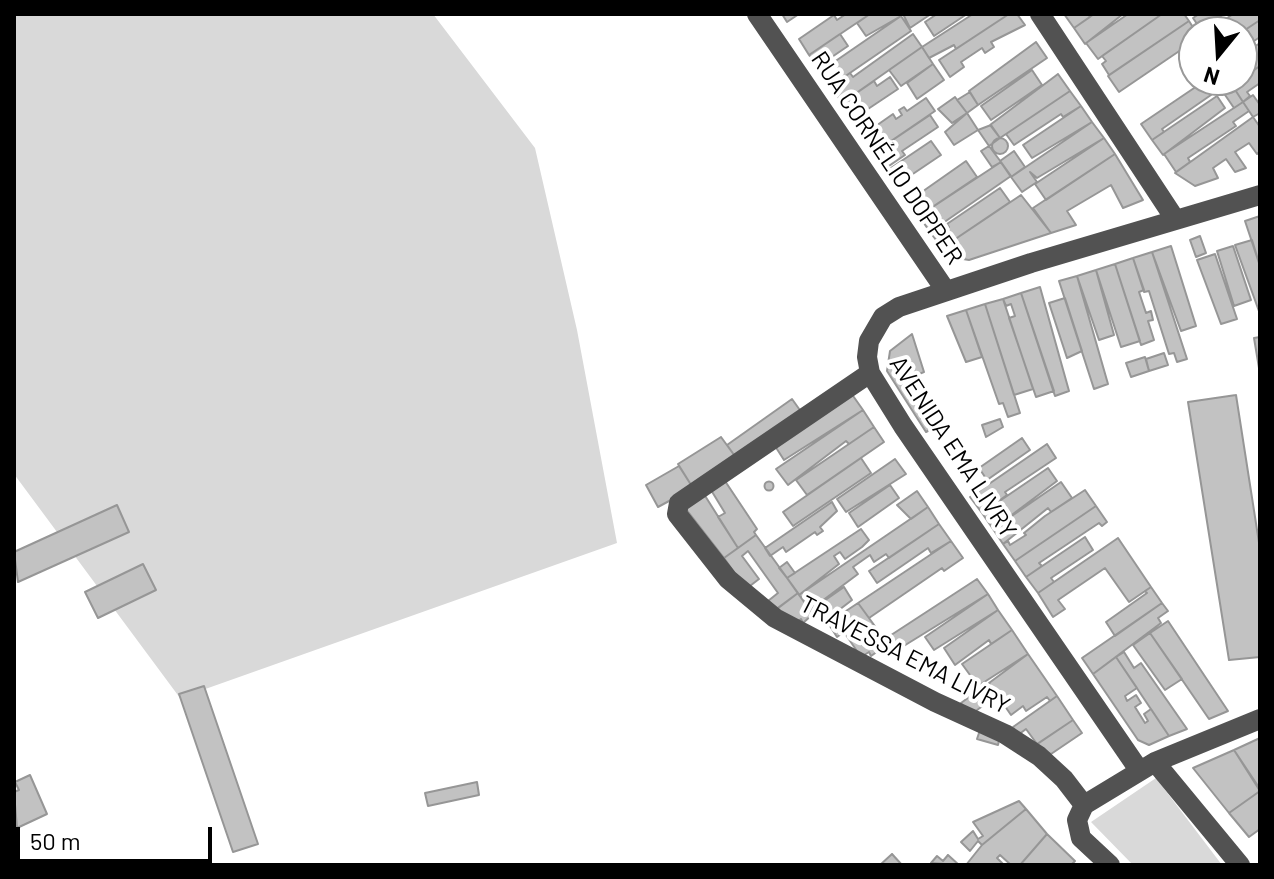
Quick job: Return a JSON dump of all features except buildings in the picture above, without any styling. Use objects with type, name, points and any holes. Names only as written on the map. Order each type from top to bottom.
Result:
[{"type":"street","name":"RUA CORNÉLIO DOPPER","points":[[757,14],[946,291]]},
{"type":"street","points":[[1040,14],[1175,219]]},
{"type":"street","name":"AVENIDA EMA LIVRY","points":[[1240,865],[1147,766],[870,373],[867,357],[869,341],[883,317],[946,291],[1260,195]]},
{"type":"street","name":"TRAVESSA EMA LIVRY","points":[[870,373],[679,503],[677,514],[728,579],[786,625],[1005,734],[1039,756],[1064,779],[1084,805]]},
{"type":"street","points":[[1110,865],[1081,838],[1077,820],[1084,805],[1147,766],[1260,719]]},
{"type":"shaded area","points":[[14,14],[433,14],[535,148],[577,330],[617,543],[180,698],[14,474]]},
{"type":"shaded area","points":[[1156,778],[1222,865],[1133,865],[1091,822]]}]
